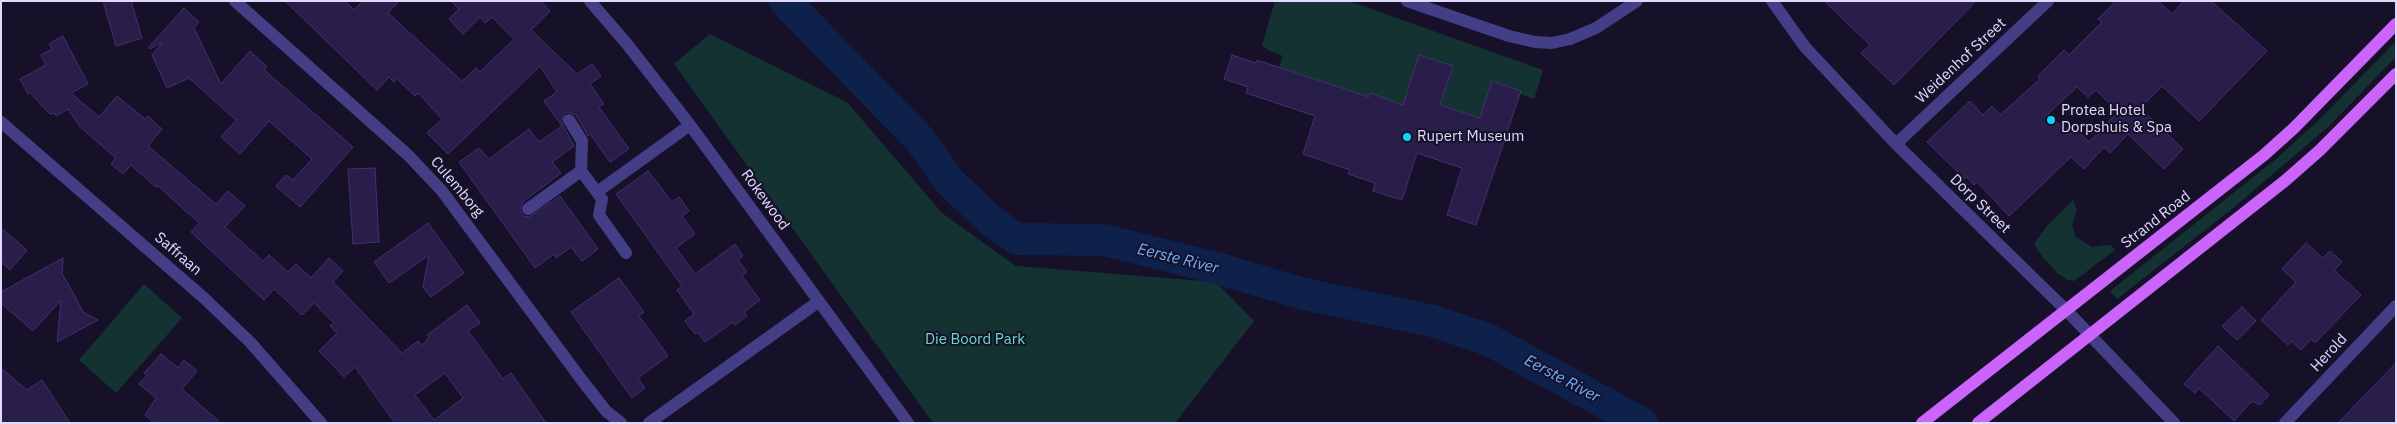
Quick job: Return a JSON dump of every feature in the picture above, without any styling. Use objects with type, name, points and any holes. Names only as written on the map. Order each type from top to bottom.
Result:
[{"type":"main road","name":"Strand Road","points":[[1922,423],[2264,155],[2294,128],[2396,24]]},
{"type":"main road","points":[[1978,423],[2091,336],[2293,174],[2320,150],[2396,74]]},
{"type":"street","name":"Culemborg","points":[[235,1],[393,142],[442,191],[606,412],[621,423]]},
{"type":"street","name":"Rokewood","points":[[590,1],[627,44],[690,126],[908,423]]},
{"type":"street","points":[[1407,1],[1509,36],[1535,42],[1552,43],[1570,39],[1596,28],[1637,1]]},
{"type":"street","name":"Dorp Street","points":[[1772,1],[1805,47],[1896,144],[2067,311],[2174,423]]},
{"type":"street","name":"Weidenhof Street","points":[[1896,144],[2048,1]]},
{"type":"street","points":[[569,120],[582,141],[581,171],[602,200],[599,215],[626,253]]},
{"type":"street","name":"Saffraan","points":[[1,122],[204,298],[250,342],[321,423]]},
{"type":"street","points":[[597,192],[690,126]]},
{"type":"street","points":[[528,209],[581,171]]},
{"type":"street","points":[[649,423],[818,302]]},
{"type":"street","name":"Herold","points":[[2285,423],[2396,306]]},
{"type":"green space","points":[[1275,1],[1349,1],[1543,70],[1534,99],[1520,94],[1520,91],[1492,81],[1480,118],[1440,105],[1453,67],[1419,55],[1403,105],[1371,94],[1369,97],[1279,67],[1283,56],[1268,50],[1262,45]]},
{"type":"green space","name":"Die Boord Park","points":[[710,34],[847,102],[942,213],[1016,266],[1216,282],[1254,321],[1175,423],[933,423],[674,64]]},
{"type":"green space","points":[[2396,41],[2396,57],[2328,127],[2232,209],[2117,299],[2110,291],[2276,159],[2319,120]]},
{"type":"green space","points":[[2073,200],[2077,210],[2072,226],[2076,237],[2092,247],[2105,245],[2112,246],[2115,250],[2074,281],[2068,280],[2057,273],[2034,244],[2047,226]]},
{"type":"green space","points":[[144,284],[182,318],[116,393],[79,360]]},
{"type":"building","points":[[103,1],[131,1],[142,38],[116,46]]},
{"type":"building","points":[[285,1],[345,1],[354,10],[363,1],[399,1],[388,13],[462,81],[476,68],[480,72],[514,39],[492,17],[485,23],[480,17],[463,34],[449,19],[459,9],[451,1],[541,1],[550,11],[531,30],[577,74],[592,64],[601,76],[590,84],[604,104],[599,107],[629,149],[610,162],[590,134],[588,136],[576,115],[569,112],[565,113],[561,121],[574,146],[552,162],[561,173],[523,202],[520,210],[524,216],[529,217],[560,196],[598,249],[582,261],[571,247],[556,258],[554,254],[535,268],[459,162],[479,148],[489,159],[529,129],[539,142],[562,126],[544,101],[557,92],[540,66],[448,154],[427,133],[442,119],[418,93],[415,96],[397,79],[394,82],[389,77],[377,90]]},
{"type":"building","points":[[1824,1],[1976,1],[1894,85],[1861,53],[1870,45]]},
{"type":"building","points":[[2116,1],[2158,1],[2172,14],[2184,1],[2211,1],[2267,51],[2199,121],[2162,86],[2140,108],[2183,149],[2164,169],[2128,134],[2110,153],[2104,147],[2084,169],[2071,157],[2009,216],[1977,182],[1974,185],[1967,177],[1965,179],[1927,142],[1970,101],[1983,115],[1992,106],[2000,115],[2040,79],[2038,76],[2064,50],[2069,55],[2102,22],[2098,19]],"holes":[[[2077,87],[2088,97],[2096,90],[2118,112],[2089,142],[2076,129],[2070,135],[2048,114]]]},
{"type":"building","points":[[184,8],[199,22],[194,28],[221,84],[250,51],[267,67],[264,70],[353,147],[300,207],[276,186],[286,175],[293,180],[312,159],[269,121],[240,154],[221,137],[236,120],[189,78],[167,88],[152,55],[163,42],[150,49],[149,47]]},
{"type":"building","points":[[63,36],[88,84],[71,93],[99,117],[117,96],[145,119],[148,116],[162,129],[148,146],[216,204],[228,191],[245,206],[225,227],[263,261],[269,255],[288,272],[296,264],[311,278],[329,258],[343,271],[333,282],[402,353],[418,341],[422,345],[429,338],[427,335],[467,305],[480,323],[468,331],[503,379],[511,373],[546,423],[395,423],[355,367],[344,377],[319,351],[337,333],[330,326],[334,323],[314,303],[302,315],[274,289],[264,300],[191,232],[199,223],[157,185],[156,187],[131,165],[123,174],[111,164],[116,158],[80,127],[68,109],[56,116],[55,113],[50,114],[30,93],[28,94],[20,79],[46,65],[41,55],[52,49],[49,44]],"holes":[[[445,373],[463,398],[434,420],[415,395]]]},
{"type":"building","name":"Rupert Museum","points":[[1232,55],[1256,63],[1257,60],[1369,97],[1370,93],[1403,105],[1419,55],[1453,66],[1440,105],[1480,118],[1492,81],[1521,91],[1476,225],[1447,215],[1462,168],[1417,153],[1402,200],[1373,191],[1375,183],[1348,174],[1350,170],[1303,154],[1315,116],[1246,93],[1248,87],[1224,79]]},
{"type":"building","points":[[375,168],[379,242],[353,244],[348,169]]},
{"type":"building","points":[[648,171],[672,202],[679,197],[689,211],[682,216],[695,234],[676,248],[695,274],[735,244],[743,256],[738,260],[747,272],[742,276],[760,300],[744,312],[747,316],[735,325],[733,322],[705,342],[698,332],[695,334],[685,321],[694,314],[677,290],[682,286],[616,194]]},
{"type":"building","points":[[428,223],[464,273],[431,297],[423,287],[429,255],[389,283],[374,262]]},
{"type":"building","points":[[1,228],[27,250],[10,270],[1,262]]},
{"type":"building","points":[[2306,243],[2323,258],[2330,251],[2342,262],[2334,270],[2361,295],[2315,343],[2311,339],[2301,350],[2291,341],[2288,345],[2261,320],[2296,282],[2282,269]]},
{"type":"building","points":[[63,258],[62,274],[83,312],[98,320],[57,342],[61,300],[33,331],[1,303],[1,292]]},
{"type":"building","points":[[619,278],[644,312],[639,316],[668,356],[638,378],[645,388],[632,398],[571,312]]},
{"type":"building","points":[[2242,307],[2256,321],[2237,340],[2222,326]]},
{"type":"building","points":[[2218,346],[2269,395],[2260,405],[2252,401],[2234,421],[2199,388],[2195,393],[2184,384]]},
{"type":"building","points":[[161,354],[178,368],[184,360],[197,371],[182,389],[221,423],[154,423],[145,415],[156,398],[139,384],[147,375],[144,373]]},
{"type":"building","points":[[2396,363],[2396,423],[2338,423]]},
{"type":"building","points":[[1,368],[27,390],[42,380],[70,423],[1,423]]},
{"type":"waterway","name":"Eerste River","points":[[785,1],[921,141],[950,182],[990,220],[1017,239],[1104,240],[1220,269],[1304,294],[1433,321],[1489,340],[1642,423]]},
{"type":"place","name":"Protea Hotel Dorpshuis & Spa","points":[[2051,120]]},
{"type":"place","name":"Rupert Museum","points":[[1407,137]]}]
